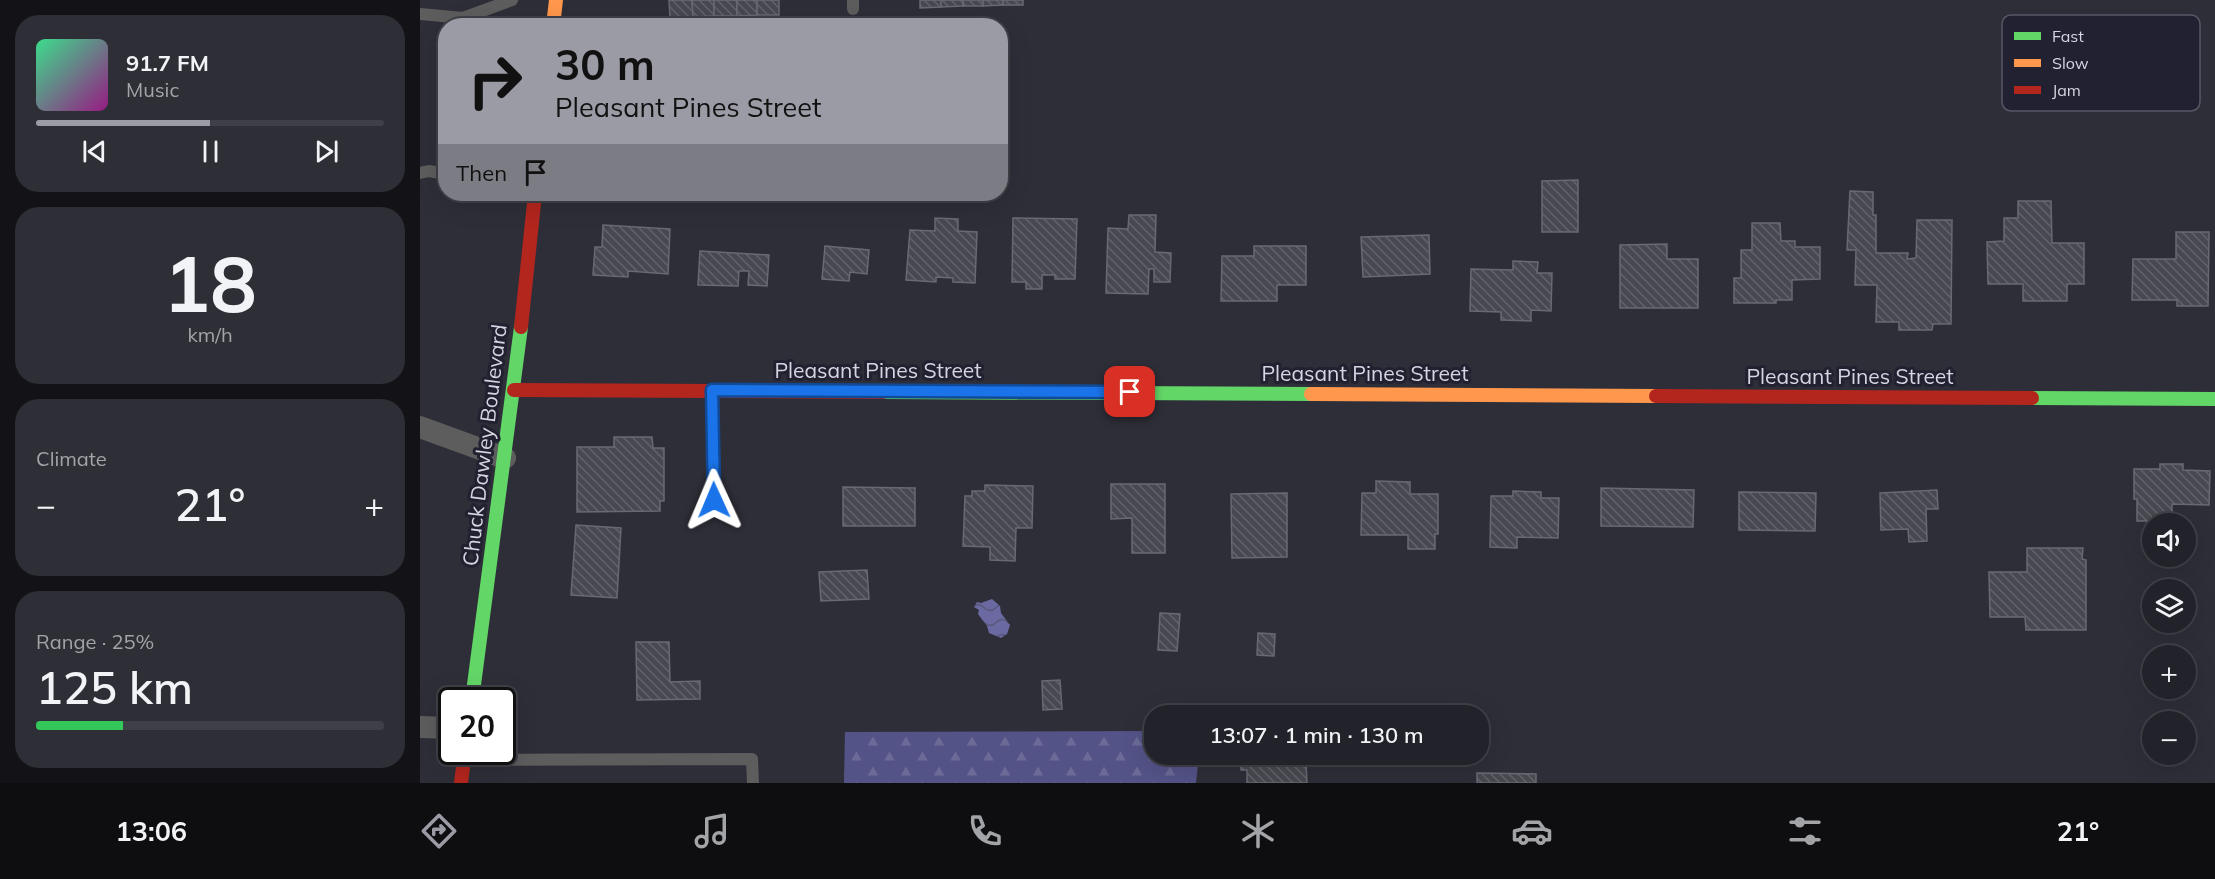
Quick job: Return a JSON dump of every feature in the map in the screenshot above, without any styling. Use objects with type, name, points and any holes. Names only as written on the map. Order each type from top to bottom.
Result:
[{"type":"street","points":[[554,18],[556,0]]},
{"type":"street","name":"Chuck Dawley Boulevard","points":[[474,687],[514,390],[534,201]]},
{"type":"street","name":"Pleasant Pines Street","points":[[514,390],[2215,399]]},
{"type":"street","points":[[420,427],[505,458]]},
{"type":"street","points":[[420,727],[438,728]]},
{"type":"street","points":[[461,783],[463,765]]},
{"type":"lane","points":[[420,14],[463,18],[512,0]]},
{"type":"lane","points":[[420,173],[438,173]]},
{"type":"lane","points":[[712,390],[714,500]]},
{"type":"lane","points":[[516,757],[752,759],[753,783]]},
{"type":"green space","points":[[1144,731],[1144,765],[1198,765],[1196,783],[844,783],[845,732]]},
{"type":"water","points":[[992,599],[1000,606],[1001,613],[1010,625],[1007,634],[1001,638],[989,633],[978,614],[979,610],[974,607],[977,602]]},
{"type":"building","points":[[669,0],[692,0],[693,17],[670,18]]},
{"type":"building","points":[[692,0],[714,0],[714,16],[693,17]]},
{"type":"building","points":[[714,0],[737,0],[737,16],[714,16]]},
{"type":"building","points":[[737,0],[757,0],[757,15],[737,16]]},
{"type":"building","points":[[757,0],[779,0],[779,15],[757,15]]},
{"type":"building","points":[[920,0],[941,0],[941,7],[920,8]]},
{"type":"building","points":[[941,0],[963,0],[963,6],[941,7]]},
{"type":"building","points":[[963,0],[983,0],[983,6],[963,6]]},
{"type":"building","points":[[983,0],[1003,0],[1003,5],[983,6]]},
{"type":"building","points":[[1003,0],[1023,0],[1023,5],[1003,5]]},
{"type":"building","points":[[1578,180],[1578,232],[1542,232],[1542,181]]},
{"type":"building","points":[[1850,191],[1873,192],[1873,215],[1876,215],[1876,253],[1908,253],[1907,259],[1916,258],[1917,220],[1952,220],[1951,324],[1933,324],[1932,330],[1899,330],[1899,322],[1876,322],[1877,285],[1855,285],[1856,250],[1847,250]]},
{"type":"building","points":[[2018,201],[2051,201],[2052,243],[2084,243],[2084,284],[2067,284],[2067,301],[2023,301],[2023,284],[1988,284],[1987,242],[2004,241],[2004,218],[2018,218]]},
{"type":"building","points":[[1129,215],[1156,215],[1155,252],[1171,253],[1170,282],[1154,282],[1154,269],[1149,269],[1148,294],[1106,293],[1108,228],[1128,229]]},
{"type":"building","points":[[935,218],[958,219],[958,231],[977,232],[975,283],[953,282],[953,278],[936,277],[936,282],[906,280],[910,230],[935,231]]},
{"type":"building","points":[[1013,218],[1077,219],[1075,279],[1055,279],[1055,275],[1042,275],[1042,289],[1026,289],[1026,282],[1012,282]]},
{"type":"building","points":[[1752,223],[1780,223],[1781,241],[1795,241],[1795,247],[1820,247],[1820,279],[1792,280],[1792,300],[1776,300],[1776,303],[1734,303],[1734,278],[1741,278],[1741,250],[1752,250]]},
{"type":"building","points":[[603,225],[670,229],[668,274],[628,271],[628,277],[593,275],[595,247],[602,247]]},
{"type":"building","points":[[2176,232],[2209,232],[2208,306],[2177,306],[2177,300],[2132,300],[2133,259],[2176,259]]},
{"type":"building","points":[[1429,235],[1430,274],[1363,277],[1361,237]]},
{"type":"building","points":[[1667,244],[1667,259],[1698,259],[1698,308],[1620,308],[1620,245]]},
{"type":"building","points":[[825,246],[869,250],[867,274],[850,272],[849,281],[822,279]]},
{"type":"building","points":[[1254,246],[1306,246],[1306,285],[1277,285],[1277,301],[1221,301],[1222,256],[1254,256]]},
{"type":"building","points":[[700,251],[769,255],[767,286],[748,285],[749,271],[739,271],[738,286],[698,285]]},
{"type":"building","points":[[1513,261],[1538,262],[1537,273],[1552,273],[1551,311],[1531,310],[1531,321],[1501,320],[1501,312],[1470,311],[1471,269],[1513,270]]},
{"type":"building","points":[[614,437],[652,437],[653,448],[664,448],[664,501],[660,501],[660,511],[577,512],[577,447],[614,447]]},
{"type":"building","points":[[2160,464],[2183,464],[2183,470],[2210,471],[2209,505],[2172,504],[2172,513],[2142,513],[2142,521],[2137,521],[2134,469],[2160,469]]},
{"type":"building","points":[[1376,481],[1410,482],[1410,494],[1438,494],[1438,534],[1435,534],[1435,549],[1408,549],[1408,535],[1361,535],[1362,493],[1376,493]]},
{"type":"building","points":[[1111,484],[1165,484],[1165,553],[1132,553],[1132,518],[1111,519]]},
{"type":"building","points":[[985,485],[1033,486],[1032,528],[1016,528],[1015,561],[990,560],[990,547],[963,546],[965,496],[972,496],[972,491],[985,491]]},
{"type":"building","points":[[843,487],[915,488],[915,526],[843,526]]},
{"type":"building","points":[[1601,488],[1694,490],[1693,527],[1601,526]]},
{"type":"building","points":[[1937,490],[1938,509],[1926,509],[1927,541],[1909,542],[1908,529],[1881,530],[1880,493]]},
{"type":"building","points":[[1513,491],[1541,492],[1541,498],[1559,498],[1558,538],[1517,537],[1517,548],[1490,547],[1491,496],[1513,496]]},
{"type":"building","points":[[1739,492],[1816,493],[1815,531],[1739,530]]},
{"type":"building","points":[[1287,493],[1287,557],[1232,558],[1231,494]]},
{"type":"building","points":[[576,525],[621,528],[617,598],[571,595]]},
{"type":"building","points":[[2027,548],[2083,548],[2082,559],[2086,560],[2086,630],[2026,630],[2025,617],[1990,617],[1989,572],[2027,572]]},
{"type":"building","points":[[867,570],[869,599],[821,601],[819,572]]},
{"type":"building","points":[[1160,613],[1180,614],[1177,651],[1158,650]]},
{"type":"building","points":[[1258,633],[1275,634],[1274,656],[1257,655]]},
{"type":"building","points":[[636,642],[669,642],[670,682],[700,681],[700,699],[637,700]]},
{"type":"building","points":[[1060,680],[1062,709],[1043,710],[1042,681]]},
{"type":"building","points":[[1241,765],[1306,765],[1307,783],[1247,783],[1247,770],[1241,770]]},
{"type":"building","points":[[1477,773],[1536,774],[1536,783],[1477,783]]},
{"type":"traffic: fast","points":[[474,687],[521,327]]},
{"type":"traffic: fast","points":[[883,392],[1311,394]]},
{"type":"traffic: fast","points":[[2032,398],[2215,399]]},
{"type":"traffic: slow","points":[[554,18],[556,0]]},
{"type":"traffic: slow","points":[[1311,394],[1656,396]]},
{"type":"traffic: jam","points":[[521,327],[534,201]]},
{"type":"traffic: jam","points":[[514,390],[883,392]]},
{"type":"traffic: jam","points":[[1656,396],[2032,398]]},
{"type":"traffic: jam","points":[[461,783],[463,765]]},
{"type":"route","points":[[714,500],[712,390],[1130,392]]}]
